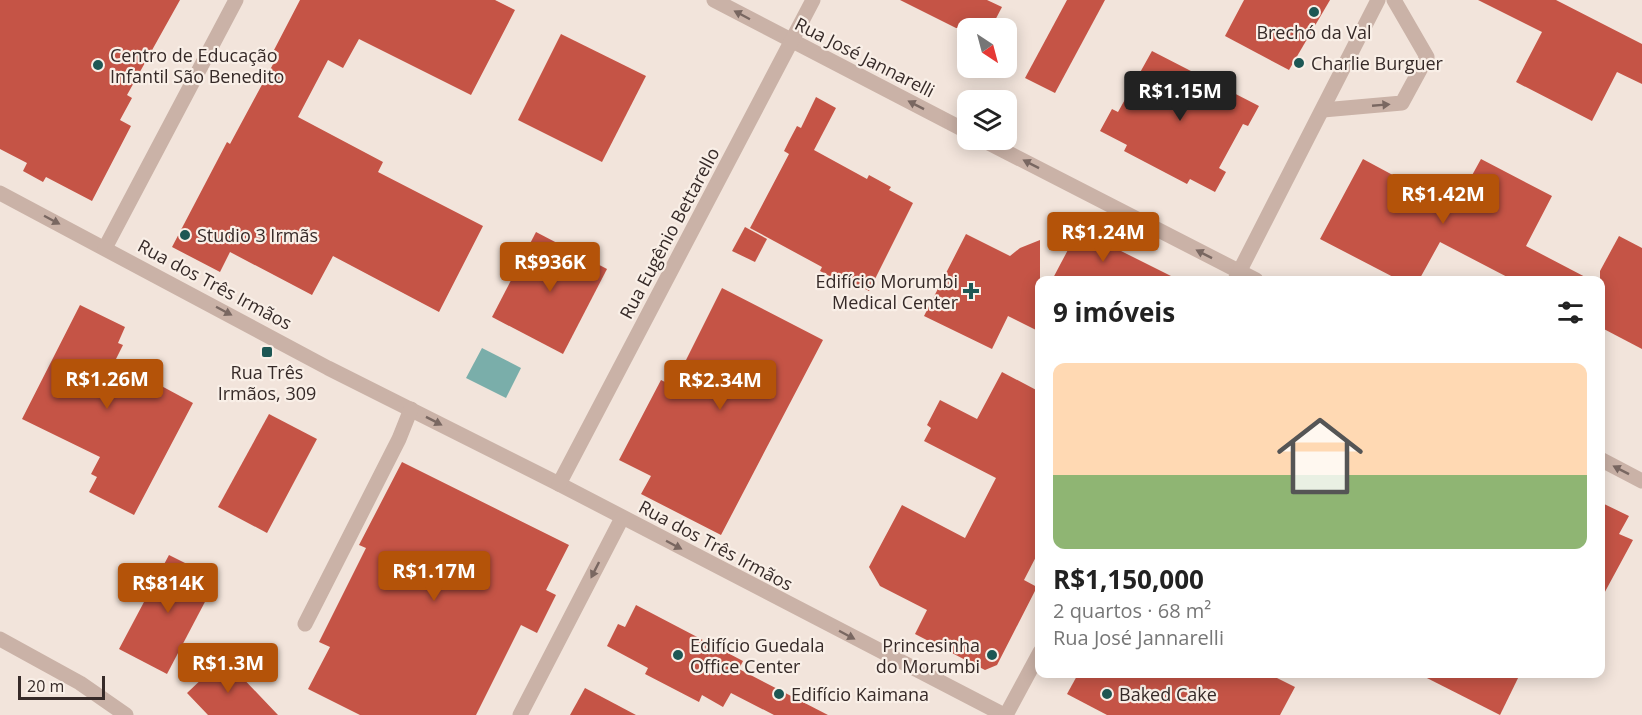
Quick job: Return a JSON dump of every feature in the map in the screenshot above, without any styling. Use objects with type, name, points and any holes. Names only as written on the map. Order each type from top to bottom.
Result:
[{"type":"street","points":[[105,248],[236,0]]},
{"type":"street","name":"Rua José Jannarelli","points":[[714,0],[957,126]]},
{"type":"street","name":"Rua Eugênio Bettarello","points":[[559,484],[813,0]]},
{"type":"street","points":[[1002,150],[1237,276],[1378,0]]},
{"type":"street","points":[[1323,110],[1402,103],[1427,57],[1394,0]]},
{"type":"street","name":"Rua dos Três Irmãos","points":[[0,193],[328,368],[559,484],[1005,715]]},
{"type":"street","points":[[305,624],[399,439],[411,410]]},
{"type":"street","points":[[1605,462],[1642,481]]},
{"type":"street","points":[[520,715],[622,518]]},
{"type":"street","points":[[0,639],[80,683],[126,715]]},
{"type":"street","points":[[1005,715],[1035,661]]},
{"type":"water","points":[[482,348],[521,368],[506,398],[466,378]]},
{"type":"building","points":[[0,0],[180,0],[127,95],[132,98],[120,120],[131,126],[92,201],[46,177],[43,182],[23,171],[27,163],[0,149]]},
{"type":"building","points":[[300,0],[495,0],[515,10],[471,95],[359,39],[343,68],[328,60],[298,117],[383,162],[378,172],[483,226],[439,312],[333,256],[312,295],[230,252],[220,272],[172,247],[227,142],[230,144],[279,53],[274,50]]},
{"type":"building","points":[[900,0],[987,0],[1002,7],[996,18],[957,18],[956,28]]},
{"type":"building","points":[[1067,0],[1105,0],[1055,93],[1025,78]]},
{"type":"building","points":[[1244,0],[1330,0],[1289,70],[1225,36]]},
{"type":"building","points":[[1478,0],[1556,0],[1642,44],[1642,84],[1617,72],[1592,121],[1516,82],[1542,32]]},
{"type":"building","points":[[561,34],[646,76],[602,162],[518,120]]},
{"type":"building","points":[[1152,51],[1259,106],[1248,126],[1243,124],[1219,168],[1226,172],[1215,192],[1190,179],[1187,184],[1124,151],[1127,145],[1100,131],[1112,109],[1118,112]]},
{"type":"building","points":[[816,97],[836,108],[814,150],[867,179],[869,175],[891,187],[889,190],[913,203],[869,291],[842,277],[839,281],[820,271],[822,267],[750,228],[789,154],[784,151],[789,141],[797,126],[801,128]]},
{"type":"building","points":[[1363,159],[1454,208],[1481,159],[1552,196],[1526,246],[1583,276],[1505,276],[1440,242],[1421,276],[1391,276],[1320,239]]},
{"type":"building","points":[[745,227],[767,239],[755,262],[732,251]]},
{"type":"building","points":[[1079,229],[1171,276],[1054,276]]},
{"type":"building","points":[[536,232],[607,269],[563,354],[492,317]]},
{"type":"building","name":"Edifício Morumbi Medical Center","points":[[966,234],[1010,256],[1020,248],[1040,240],[1040,276],[1035,276],[1035,330],[1008,316],[992,349],[924,316]]},
{"type":"building","points":[[1619,236],[1642,248],[1642,349],[1605,330],[1605,276],[1600,276],[1600,271]]},
{"type":"building","points":[[722,288],[823,340],[721,535],[641,494],[651,476],[619,460],[661,380],[673,386]]},
{"type":"building","points":[[80,305],[125,327],[118,343],[123,345],[115,361],[193,403],[134,515],[89,492],[97,477],[91,474],[100,457],[22,419]]},
{"type":"building","points":[[1002,372],[1035,389],[1035,559],[1024,580],[1035,586],[1035,591],[997,665],[985,670],[915,634],[927,610],[880,586],[869,567],[902,505],[965,538],[996,478],[924,441],[931,428],[927,425],[940,400],[977,419]]},
{"type":"building","points":[[269,414],[317,439],[267,533],[218,507]]},
{"type":"building","points":[[402,462],[569,545],[546,590],[556,595],[537,633],[521,625],[476,715],[360,715],[308,689],[330,647],[319,642],[366,548],[359,545]]},
{"type":"building","points":[[1605,504],[1629,516],[1619,534],[1633,540],[1605,592]]},
{"type":"building","points":[[169,555],[217,579],[167,674],[119,649]]},
{"type":"building","name":"Edifício Guedala Office Center","points":[[636,605],[743,661],[739,669],[828,715],[774,715],[731,693],[723,707],[702,695],[699,702],[645,674],[648,668],[607,646],[618,624],[625,627]]},
{"type":"building","points":[[224,658],[278,715],[208,715],[187,693]]},
{"type":"building","points":[[1076,678],[1277,678],[1295,687],[1280,715],[1107,715],[1067,694]]},
{"type":"building","points":[[1427,678],[1518,678],[1500,715]]},
{"type":"building","points":[[585,688],[636,715],[570,715]]},
{"type":"place","name":"Brechó da Val","points":[[1314,12]]},
{"type":"place","name":"Charlie Burguer","points":[[1299,63]]},
{"type":"place","name":"Centro de Educação Infantil São Benedito","points":[[98,65]]},
{"type":"place","name":"Studio 3 Irmãs","points":[[185,235]]},
{"type":"place","name":"Edifício Morumbi Medical Center","points":[[971,291]]},
{"type":"place","name":"Rua Três Irmãos, 309","points":[[267,352]]},
{"type":"place","name":"Edifício Guedala Office Center","points":[[678,655]]},
{"type":"place","name":"Princesinha do Morumbi","points":[[992,655]]},
{"type":"place","name":"Edifício Kaimana","points":[[779,694]]},
{"type":"place","name":"Baked Cake","points":[[1107,694]]}]
